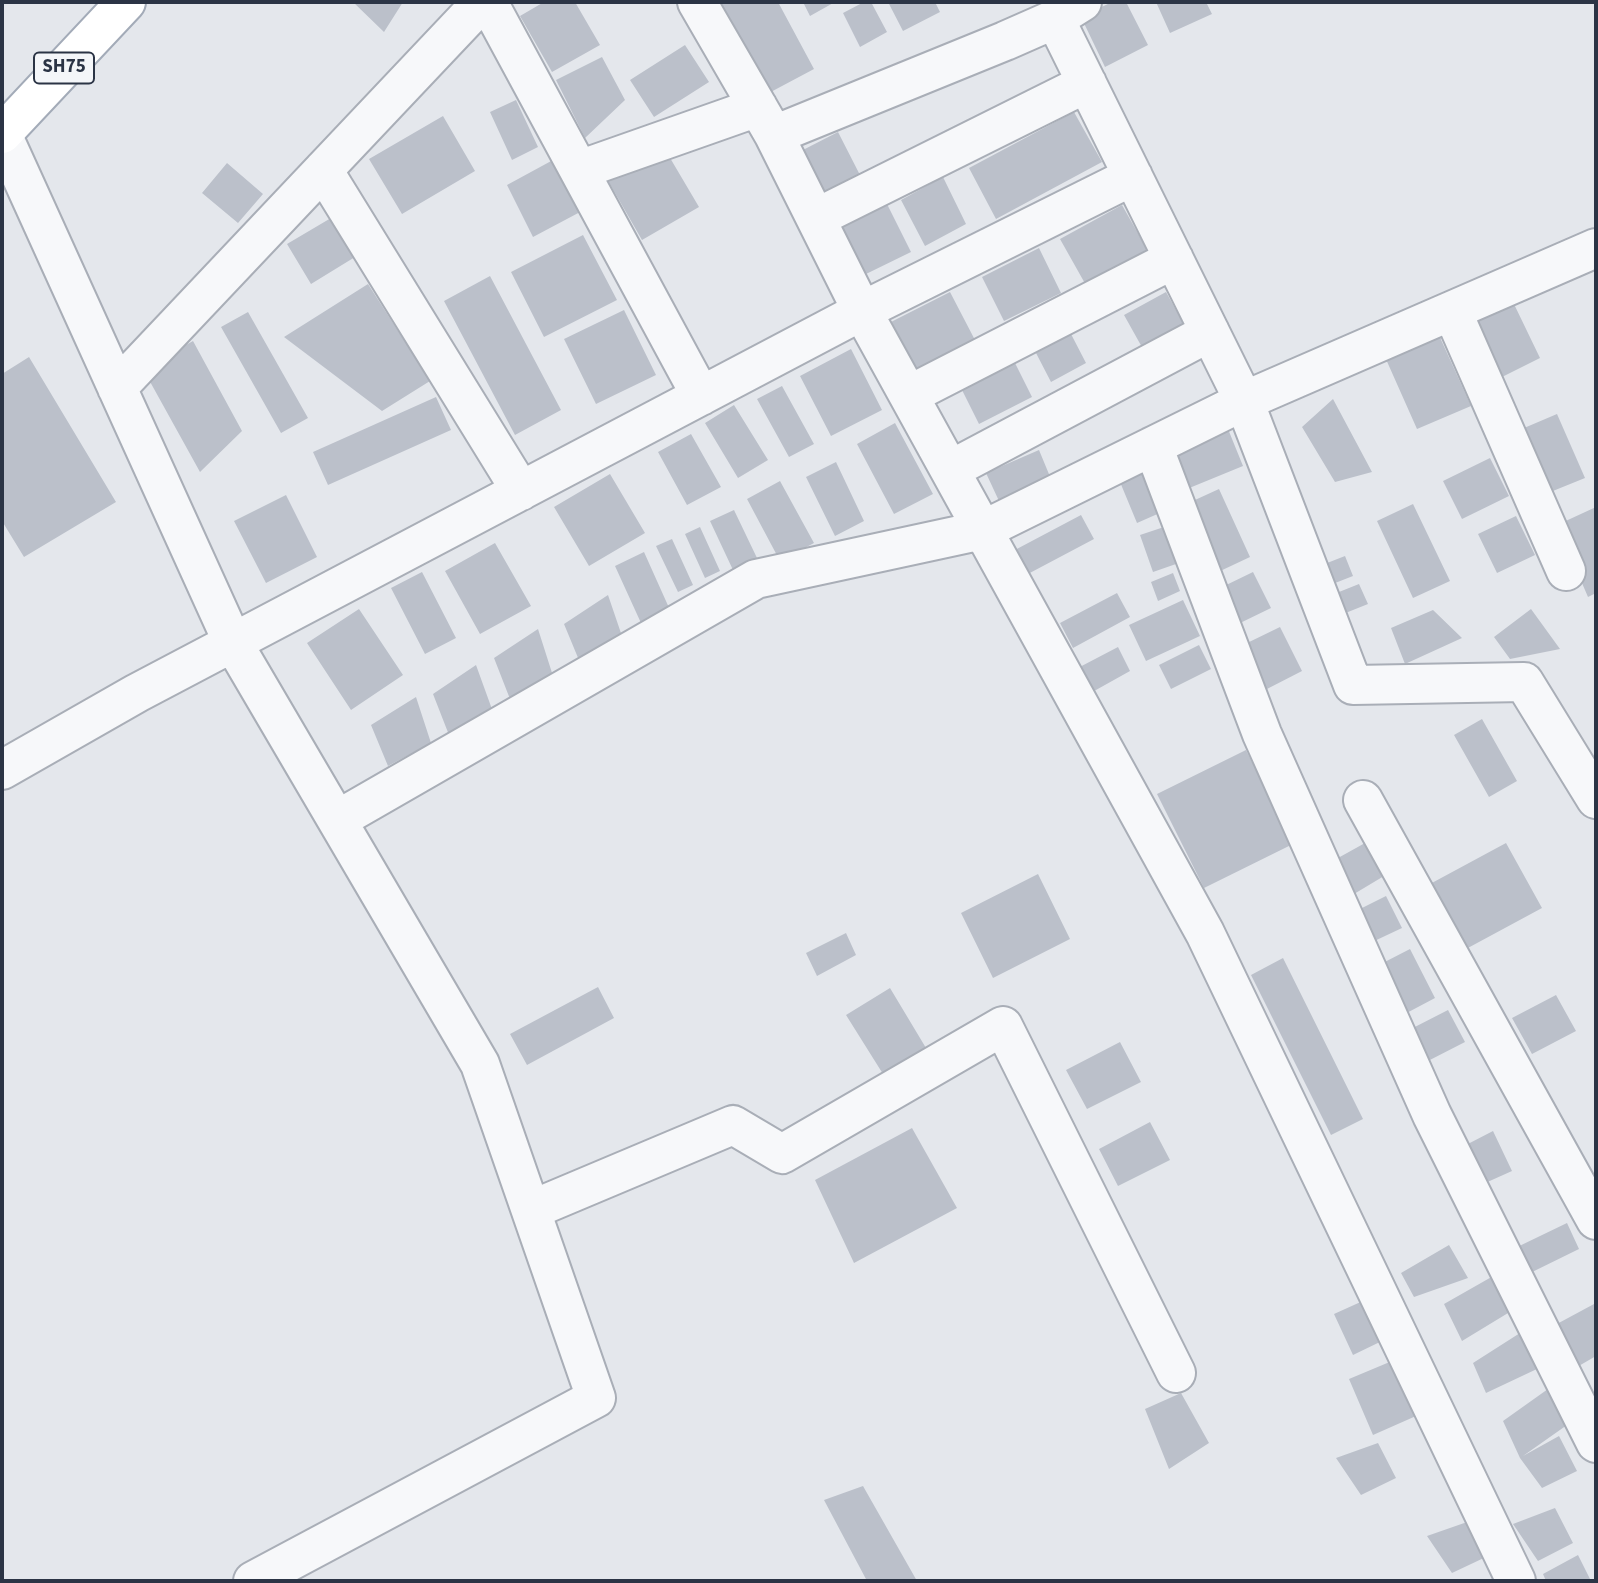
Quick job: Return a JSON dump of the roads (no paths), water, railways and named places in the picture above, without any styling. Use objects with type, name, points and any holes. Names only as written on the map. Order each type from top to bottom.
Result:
[{"type":"main road","name":"SH75","points":[[2,134],[126,2]]},
{"type":"street","points":[[117,388],[485,2],[701,396]]},
{"type":"street","points":[[697,2],[766,121],[862,311],[1205,933],[1516,1581]]},
{"type":"street","points":[[579,170],[766,121],[1069,10],[1087,83],[1244,401],[1353,685],[1524,682],[1596,799]]},
{"type":"street","points":[[816,218],[1087,83]]},
{"type":"street","points":[[2,134],[233,643],[480,1064],[596,1398],[253,1581]]},
{"type":"street","points":[[323,170],[521,491]]},
{"type":"street","points":[[2,770],[233,643],[862,311],[1133,176]]},
{"type":"street","points":[[337,820],[756,579],[983,530],[1244,401],[1596,248]]},
{"type":"street","points":[[909,396],[1174,259]]},
{"type":"street","points":[[1451,311],[1566,571]]},
{"type":"street","points":[[950,470],[1210,332]]},
{"type":"street","points":[[1153,446],[1262,734],[1432,1115],[1596,1443]]},
{"type":"street","points":[[1363,800],[1596,1220]]},
{"type":"street","points":[[531,1210],[733,1125],[782,1154],[1003,1026],[1176,1373]]}]
